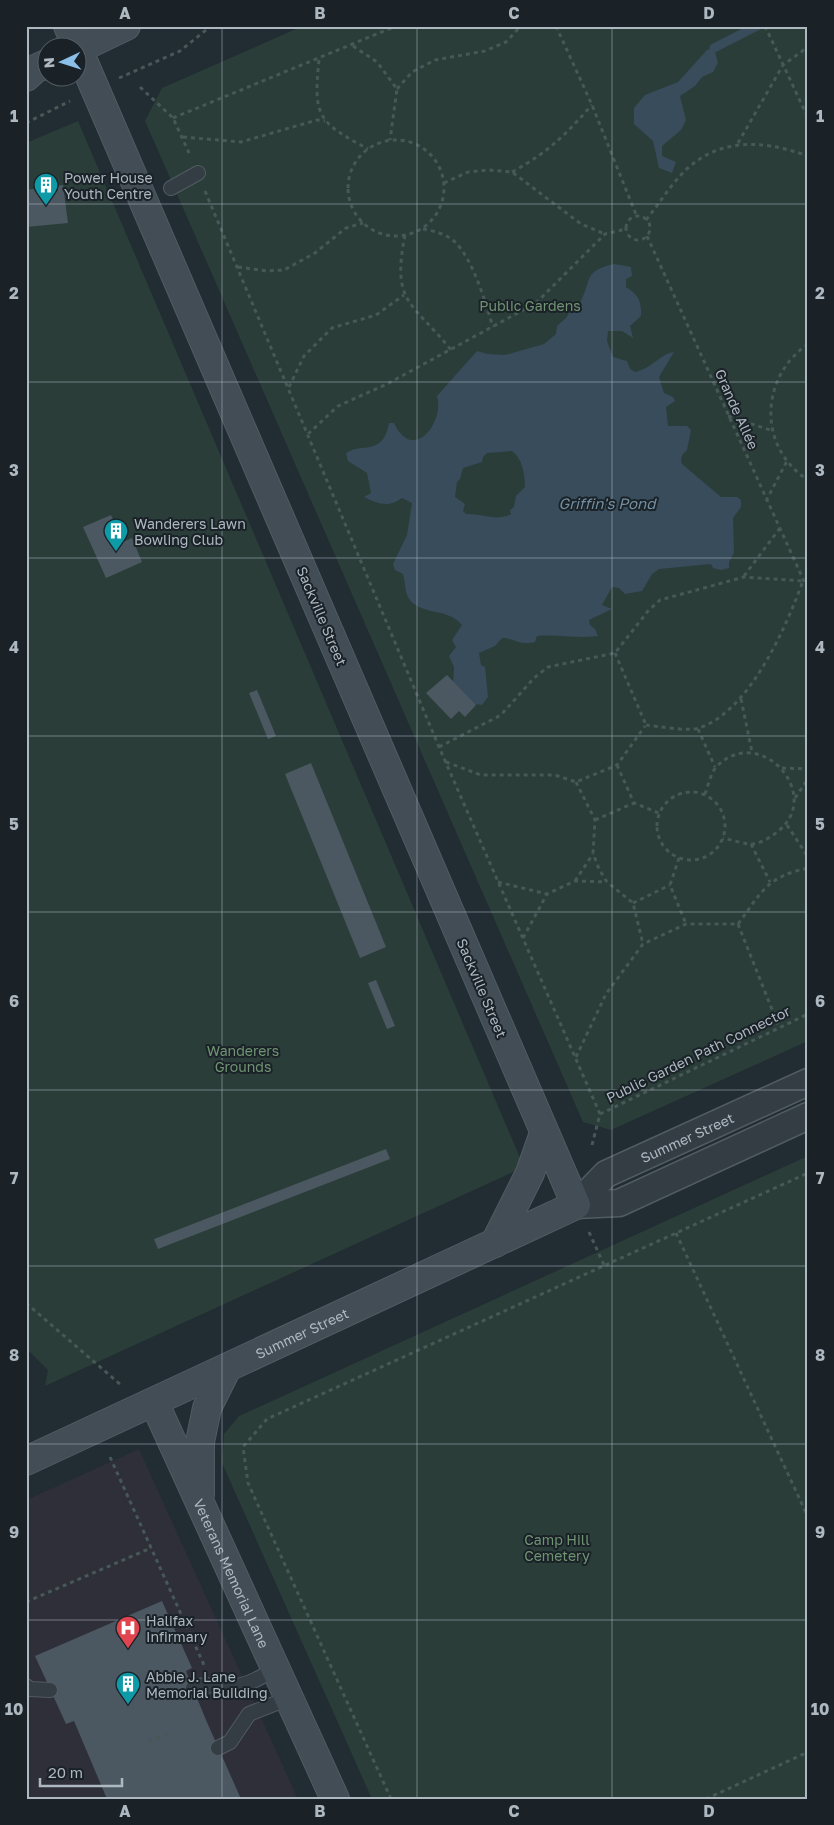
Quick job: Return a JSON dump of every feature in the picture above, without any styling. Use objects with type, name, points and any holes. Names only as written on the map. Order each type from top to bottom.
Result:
[{"type":"street","name":"Sackville Street","points":[[68,26],[73,38]]},
{"type":"street","points":[[88,44],[126,26]]},
{"type":"street","points":[[26,78],[38,68]]},
{"type":"street","name":"Sackville Street","points":[[88,72],[576,1205]]},
{"type":"street","name":"Summer Street","points":[[26,1461],[576,1205],[606,1174],[808,1082]]},
{"type":"street","name":"Summer Street","points":[[576,1205],[619,1203],[808,1116]]},
{"type":"street","points":[[495,1243],[530,1173],[544,1133]]},
{"type":"street","points":[[200,1503],[200,1442],[208,1408],[227,1368]]},
{"type":"street","name":"Veterans Memorial Lane","points":[[154,1402],[335,1799]]},
{"type":"lane","points":[[171,188],[198,173]]},
{"type":"lane","points":[[193,1688],[200,1685],[236,1686],[255,1680],[275,1669]]},
{"type":"lane","points":[[26,1686],[30,1689],[50,1690]]},
{"type":"lane","points":[[218,1748],[230,1742],[249,1714],[289,1698]]},
{"type":"path","points":[[26,28],[30,26]]},
{"type":"path","points":[[173,118],[319,60],[396,26]]},
{"type":"path","points":[[390,140],[397,89],[412,72],[435,60],[485,51],[506,42],[521,26]]},
{"type":"path","points":[[556,26],[592,104],[637,217]]},
{"type":"path","points":[[765,26],[808,118]]},
{"type":"path","points":[[352,45],[378,62],[397,89]]},
{"type":"path","points":[[738,143],[783,65],[808,47]]},
{"type":"path","points":[[319,60],[316,87],[318,107],[324,121],[368,149]]},
{"type":"path","points":[[140,87],[173,118],[182,137],[439,747],[600,1114]]},
{"type":"path","points":[[512,172],[536,159],[560,142],[592,104]]},
{"type":"path","points":[[182,137],[241,142],[317,120],[324,121]]},
{"type":"path","points":[[390,140],[405,141],[420,146],[432,155],[440,168],[444,183],[440,209],[433,220],[423,228],[405,236],[390,236],[376,232],[363,223],[354,212],[349,199],[348,185],[354,165],[368,149],[390,140]]},
{"type":"path","points":[[646,220],[674,182],[690,167],[712,152],[738,143],[770,145],[808,156]]},
{"type":"path","points":[[444,183],[468,172],[488,170],[512,172],[581,224],[605,234]]},
{"type":"path","points":[[637,217],[646,220],[649,226],[647,236],[637,240],[630,236],[626,229],[631,219],[637,217]]},
{"type":"path","points":[[238,267],[267,271],[284,270],[304,260],[346,228],[363,223]]},
{"type":"path","points":[[423,228],[441,233],[455,242],[477,281],[493,327]]},
{"type":"path","points":[[308,434],[338,406],[387,384],[536,303],[605,234],[626,229]]},
{"type":"path","points":[[405,236],[400,276],[404,294],[414,311],[437,332],[451,350]]},
{"type":"path","name":"Grande Allée","points":[[647,236],[727,416],[808,590]]},
{"type":"path","points":[[289,388],[304,356],[332,328],[376,315],[404,294]]},
{"type":"path","points":[[808,344],[796,352],[783,368],[774,388],[770,409],[773,431],[787,462],[808,480]]},
{"type":"path","points":[[727,416],[773,431]]},
{"type":"path","points":[[766,501],[787,462]]},
{"type":"path","points":[[744,577],[780,528]]},
{"type":"path","points":[[439,747],[501,715],[534,678],[548,667],[615,653],[648,611],[660,600],[744,577],[803,580],[790,618],[741,699],[721,715],[698,728],[646,725]]},
{"type":"path","points":[[615,653],[646,725]]},
{"type":"path","points":[[741,699],[752,752]]},
{"type":"path","points":[[446,762],[481,775],[555,775],[576,782],[617,765],[646,725]]},
{"type":"path","points":[[698,728],[716,767]]},
{"type":"path","points":[[705,794],[716,767],[732,756],[752,752],[766,757],[781,768],[790,782],[795,799]]},
{"type":"path","points":[[617,765],[634,803],[659,813]]},
{"type":"path","points":[[781,768],[808,769]]},
{"type":"path","points":[[723,838],[752,844],[770,838],[787,825],[795,799],[808,779]]},
{"type":"path","points":[[576,782],[595,820],[593,854],[607,882],[633,903],[643,944]]},
{"type":"path","points":[[683,792],[705,794],[714,800],[722,812],[725,828],[723,838],[710,854],[690,860],[679,858],[663,844],[658,829],[659,813],[673,797],[683,792]]},
{"type":"path","points":[[595,820],[634,803]]},
{"type":"path","points":[[787,825],[808,857]]},
{"type":"path","points":[[752,844],[770,882]]},
{"type":"path","points":[[575,881],[593,854]]},
{"type":"path","points":[[679,858],[670,885],[686,924]]},
{"type":"path","points":[[738,924],[770,882],[790,872],[808,868]]},
{"type":"path","points":[[523,938],[547,894],[575,881],[607,882]]},
{"type":"path","points":[[498,882],[547,894]]},
{"type":"path","points":[[633,903],[670,885]]},
{"type":"path","points":[[576,1058],[606,994],[643,944],[686,924],[738,924]]},
{"type":"path","points":[[738,924],[779,1027]]},
{"type":"path","name":"Public Garden Path Connector","points":[[592,1145],[600,1114],[808,1014]]},
{"type":"path","points":[[391,1799],[248,1483],[243,1447],[267,1419],[808,1173]]},
{"type":"path","points":[[576,1205],[604,1265]]},
{"type":"path","points":[[676,1233],[808,1517]]},
{"type":"path","points":[[26,1303],[120,1385]]},
{"type":"path","points":[[110,1457],[214,1686]]},
{"type":"path","points":[[26,1602],[151,1548]]},
{"type":"path","points":[[149,1742],[168,1734]]},
{"type":"path","points":[[706,1799],[808,1752]]},
{"type":"shaded area","name":"Halifax Infirmary","points":[[139,1449],[298,1799],[26,1799],[26,1500]]},
{"type":"green space","name":"Public Gardens","points":[[303,26],[808,26],[808,1041],[611,1130],[583,1122],[145,121],[162,88]]},
{"type":"green space","name":"Wanderers Grounds","points":[[78,121],[524,1167],[45,1386],[48,1370],[26,1348],[26,143]]},
{"type":"green space","name":"Camp Hill Cemetery","points":[[808,1156],[808,1799],[372,1799],[222,1463],[224,1434],[239,1416]]},
{"type":"water","points":[[714,48],[718,63],[713,72],[702,77],[695,86],[680,96],[686,120],[681,130],[662,146],[662,156],[676,162],[672,173],[659,168],[653,141],[634,124],[634,108],[645,95],[678,82],[707,50]]},
{"type":"water","name":"Griffin's Pond","points":[[614,264],[631,267],[632,276],[626,279],[626,287],[634,293],[641,307],[641,316],[630,326],[633,338],[622,331],[608,331],[607,341],[613,357],[627,361],[630,369],[635,372],[674,352],[659,377],[664,393],[673,397],[675,401],[666,407],[668,426],[687,426],[691,430],[687,450],[681,458],[682,464],[721,497],[737,497],[741,500],[741,507],[733,518],[734,553],[729,562],[729,568],[721,570],[713,568],[711,564],[659,569],[652,574],[642,591],[625,594],[619,588],[612,587],[602,605],[612,609],[589,620],[590,625],[595,629],[598,636],[537,636],[535,642],[530,643],[502,638],[495,646],[479,653],[481,665],[485,667],[488,697],[482,705],[474,704],[453,685],[454,667],[449,656],[456,647],[452,640],[462,625],[456,619],[419,607],[413,603],[407,595],[403,574],[395,570],[393,564],[407,535],[412,503],[402,498],[393,503],[383,504],[364,497],[371,493],[367,473],[348,461],[346,453],[377,445],[386,434],[389,423],[394,423],[402,435],[410,440],[426,435],[436,417],[437,396],[477,351],[505,355],[544,344],[556,334],[557,326],[566,318],[573,306],[580,303],[593,273]],"holes":[[[512,451],[522,467],[525,487],[516,496],[514,507],[510,510],[511,514],[501,517],[466,514],[463,511],[465,504],[455,497],[457,482],[460,479],[463,468],[482,462],[483,457],[487,453]]]},
{"type":"building","name":"Power House Youth Centre","points":[[63,185],[68,223],[26,227],[26,190]]},
{"type":"building","name":"Wanderers Lawn Bowling Club","points":[[111,515],[123,542],[132,538],[142,562],[106,578],[83,527]]},
{"type":"building","points":[[447,675],[476,705],[465,717],[459,711],[451,719],[426,693]]},
{"type":"building","points":[[257,690],[276,736],[268,739],[249,693]]},
{"type":"building","points":[[311,763],[386,947],[360,958],[285,774]]},
{"type":"building","points":[[376,980],[395,1026],[387,1029],[368,983]]},
{"type":"building","points":[[386,1149],[390,1159],[158,1249],[154,1239]]},
{"type":"building","name":"Abbie J. Lane Memorial Building","points":[[162,1601],[192,1668],[186,1671],[241,1799],[107,1799],[74,1721],[66,1724],[35,1656]]},
{"type":"waterway","points":[[714,48],[757,26]]},
{"type":"place","name":"Power House Youth Centre","points":[[46,206]]},
{"type":"place","name":"Wanderers Lawn Bowling Club","points":[[116,552]]},
{"type":"place","name":"Halifax Infirmary","points":[[128,1649]]},
{"type":"place","name":"Abbie J. Lane Memorial Building","points":[[128,1705]]}]
